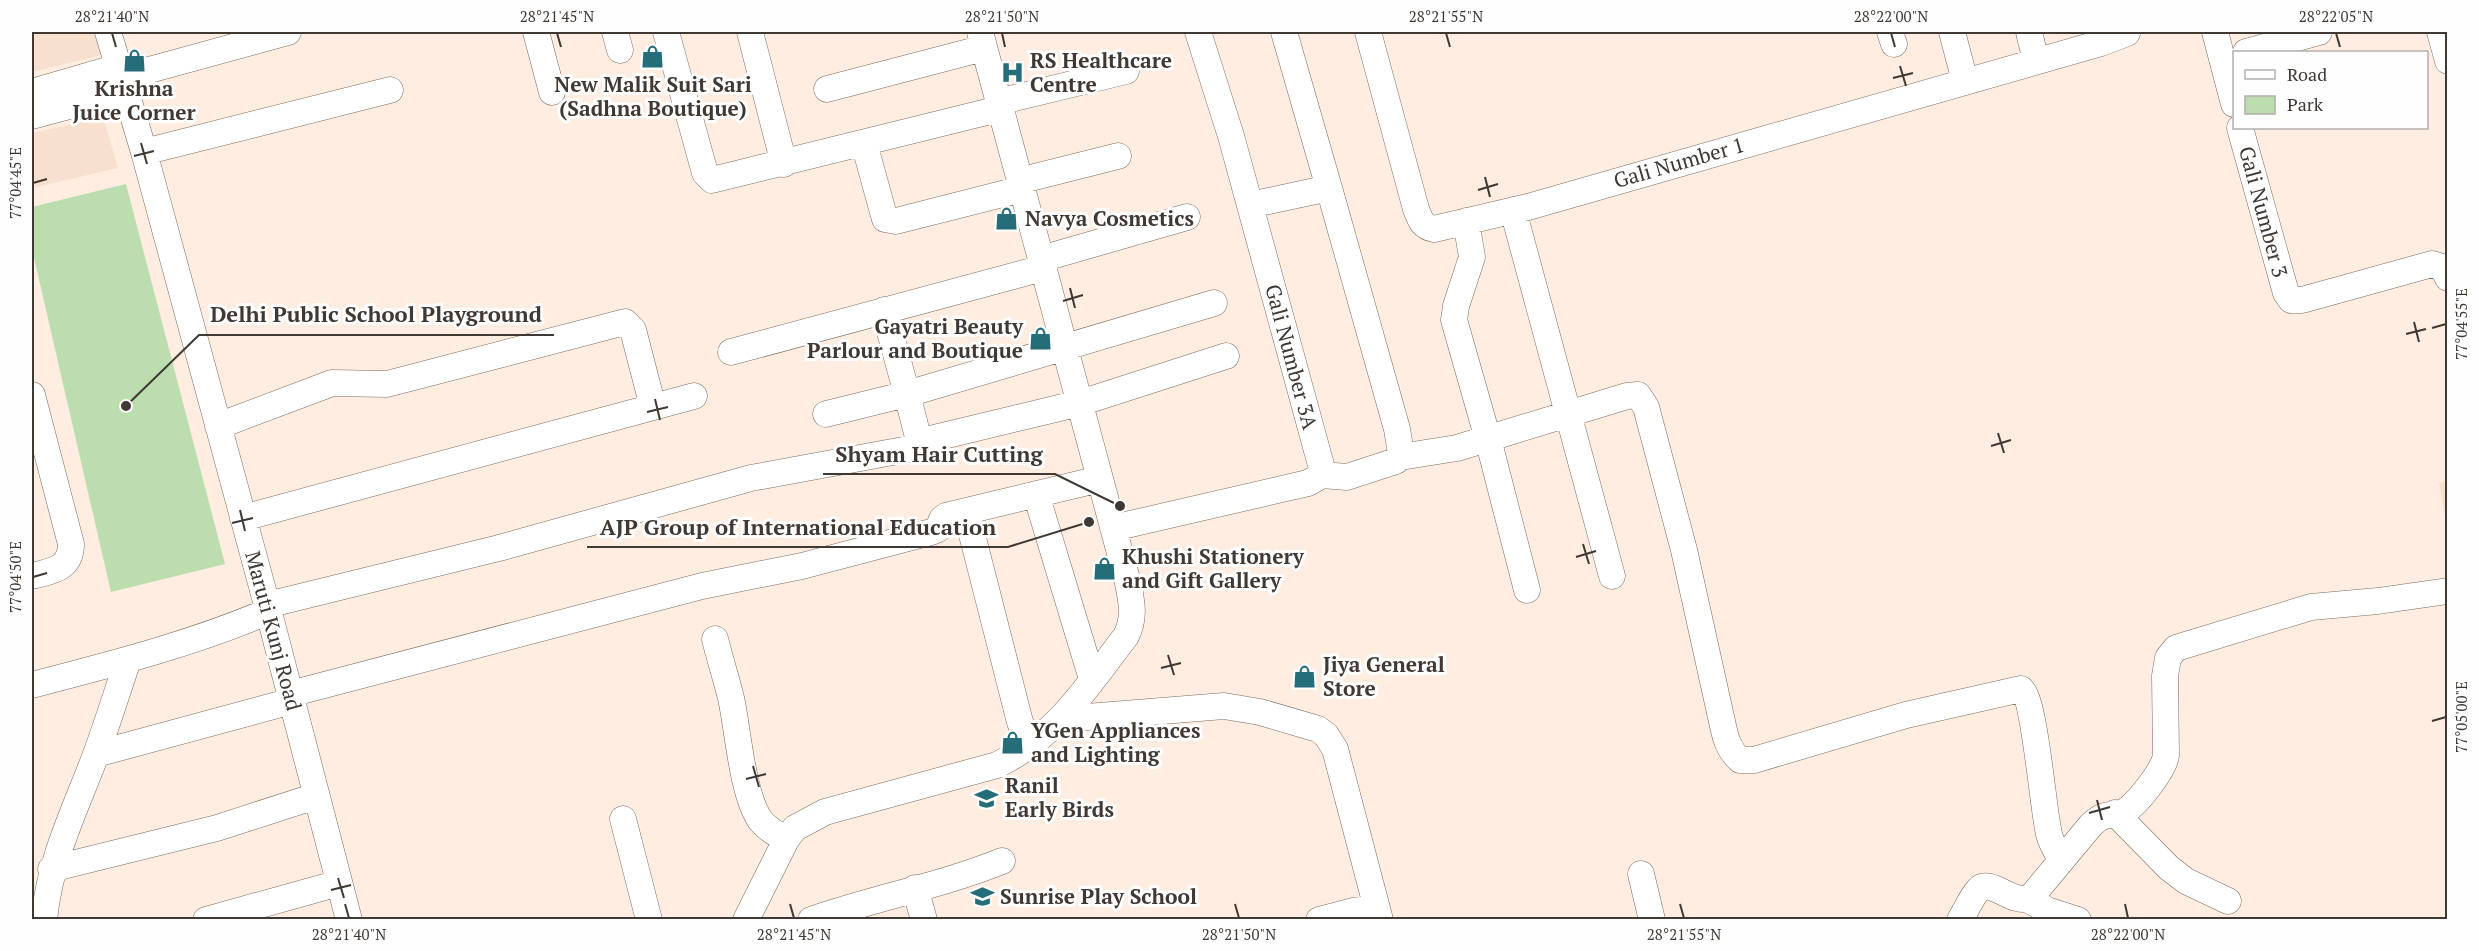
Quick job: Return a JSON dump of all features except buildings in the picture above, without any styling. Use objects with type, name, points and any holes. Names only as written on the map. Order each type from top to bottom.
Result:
[{"type":"street","name":"Maruti Kunj Road","points":[[108,32],[144,153],[268,608],[349,920]]},
{"type":"street","points":[[32,116],[121,79],[288,32]]},
{"type":"street","points":[[536,32],[552,92]]},
{"type":"street","points":[[666,32],[705,173],[709,180],[717,180],[864,144],[1126,71]]},
{"type":"street","points":[[750,32],[784,164]]},
{"type":"street","name":"Gali Number 3A","points":[[1198,32],[1250,205],[1322,475]]},
{"type":"street","points":[[1284,32],[1394,418],[1401,447],[1400,457]]},
{"type":"street","name":"Gali Number 1","points":[[1368,32],[1419,218],[1427,228],[1434,229],[1513,210],[2101,43],[2132,32]]},
{"type":"street","points":[[1952,32],[1965,81]]},
{"type":"street","points":[[2029,32],[2036,60]]},
{"type":"street","points":[[2215,32],[2233,55]]},
{"type":"street","points":[[2252,51],[2319,32]]},
{"type":"street","points":[[2440,32],[2448,61]]},
{"type":"street","points":[[747,920],[786,840],[795,828],[825,812],[997,765],[1036,743],[1062,719],[1126,636],[1131,625],[1133,611],[1080,403],[998,105],[985,36],[827,89]]},
{"type":"street","points":[[32,92],[121,79]]},
{"type":"street","points":[[144,153],[390,90]]},
{"type":"street","name":"Gali Number 3","points":[[2240,129],[2288,297],[2291,300],[2302,300],[2432,264],[2442,267],[2448,278]]},
{"type":"street","points":[[864,144],[885,219],[890,221],[1118,156]]},
{"type":"street","points":[[1250,205],[1329,188]]},
{"type":"street","points":[[1513,210],[1612,576]]},
{"type":"street","points":[[731,352],[884,310],[1187,217]]},
{"type":"street","points":[[1466,221],[1472,257],[1456,306],[1454,320],[1527,590]]},
{"type":"street","points":[[826,414],[907,394],[1214,303]]},
{"type":"street","points":[[884,310],[918,442]]},
{"type":"street","points":[[218,426],[332,382],[387,384],[624,322],[628,322],[633,330],[653,407]]},
{"type":"street","points":[[32,686],[193,641],[268,608],[499,548],[751,478],[902,451],[915,446],[918,442],[1080,403],[1226,356]]},
{"type":"street","points":[[32,395],[71,544],[69,557],[63,566],[32,576]]},
{"type":"street","points":[[1113,528],[1308,483],[1322,475],[1347,477],[1391,464],[1400,457],[1424,455],[1488,439],[1638,395],[1644,401],[1684,550],[1727,744],[1733,753],[1740,760],[1754,759],[1906,715],[2021,689],[2026,695],[2033,728],[2050,837],[2061,860]]},
{"type":"street","points":[[243,518],[694,396]]},
{"type":"street","points":[[96,754],[291,698],[702,586],[802,566],[931,532],[939,529],[943,517],[1100,479]]},
{"type":"street","points":[[1036,494],[1092,679]]},
{"type":"street","points":[[966,511],[1020,722],[1025,734],[1036,743]]},
{"type":"street","points":[[1960,920],[1977,891],[1982,887],[1989,886],[2020,900],[2027,899],[2098,819],[2106,814],[2128,808],[2165,766],[2165,676],[2168,658],[2175,648],[2311,608],[2448,591]]},
{"type":"street","points":[[715,639],[731,699],[738,742],[752,800],[765,826],[786,840]]},
{"type":"street","points":[[44,920],[51,869],[96,754],[128,660]]},
{"type":"street","points":[[1062,719],[1224,706],[1260,711],[1318,729],[1326,735],[1335,749],[1378,914],[1353,911],[1319,920]]},
{"type":"street","points":[[51,869],[217,828],[316,796]]},
{"type":"street","points":[[2115,813],[2169,868],[2186,881],[2228,901]]},
{"type":"street","points":[[623,819],[649,920]]},
{"type":"street","points":[[811,920],[915,888],[961,877],[1002,861]]},
{"type":"street","points":[[1641,874],[1652,920]]},
{"type":"street","points":[[206,920],[339,882]]},
{"type":"street","points":[[915,888],[924,920]]},
{"type":"street","points":[[2027,899],[2047,910],[2078,920]]},
{"type":"shaded area","points":[[32,32],[100,32],[106,54],[32,72]]},
{"type":"shaded area","points":[[103,117],[118,168],[32,188],[32,133]]},
{"type":"shaded area","points":[[2448,481],[2447,528],[2439,483]]},
{"type":"green space","points":[[126,184],[225,564],[111,592],[32,249],[32,207]]},
{"type":"place","name":"New Malik Suit Sari (Sadhna Boutique)","points":[[653,57]]},
{"type":"place","name":"Krishna Juice Corner","points":[[134,61]]},
{"type":"place","name":"RS Healthcare Centre","points":[[1012,73]]},
{"type":"place","name":"Navya Cosmetics","points":[[1007,219]]},
{"type":"place","name":"Gayatri Beauty Parlour and Boutique","points":[[1041,339]]},
{"type":"place","name":"Delhi Public School Playground","points":[[126,406]]},
{"type":"place","name":"Shyam Hair Cutting","points":[[1120,506]]},
{"type":"place","name":"AJP Group of International Education","points":[[1089,522]]},
{"type":"place","name":"Khushi Stationery and Gift Gallery","points":[[1104,569]]},
{"type":"place","name":"Jiya General Store","points":[[1305,677]]},
{"type":"place","name":"YGen Appliances and Lighting","points":[[1013,743]]},
{"type":"place","name":"Ranil Early Birds","points":[[987,798]]},
{"type":"place","name":"Sunrise Play School","points":[[982,897]]}]
